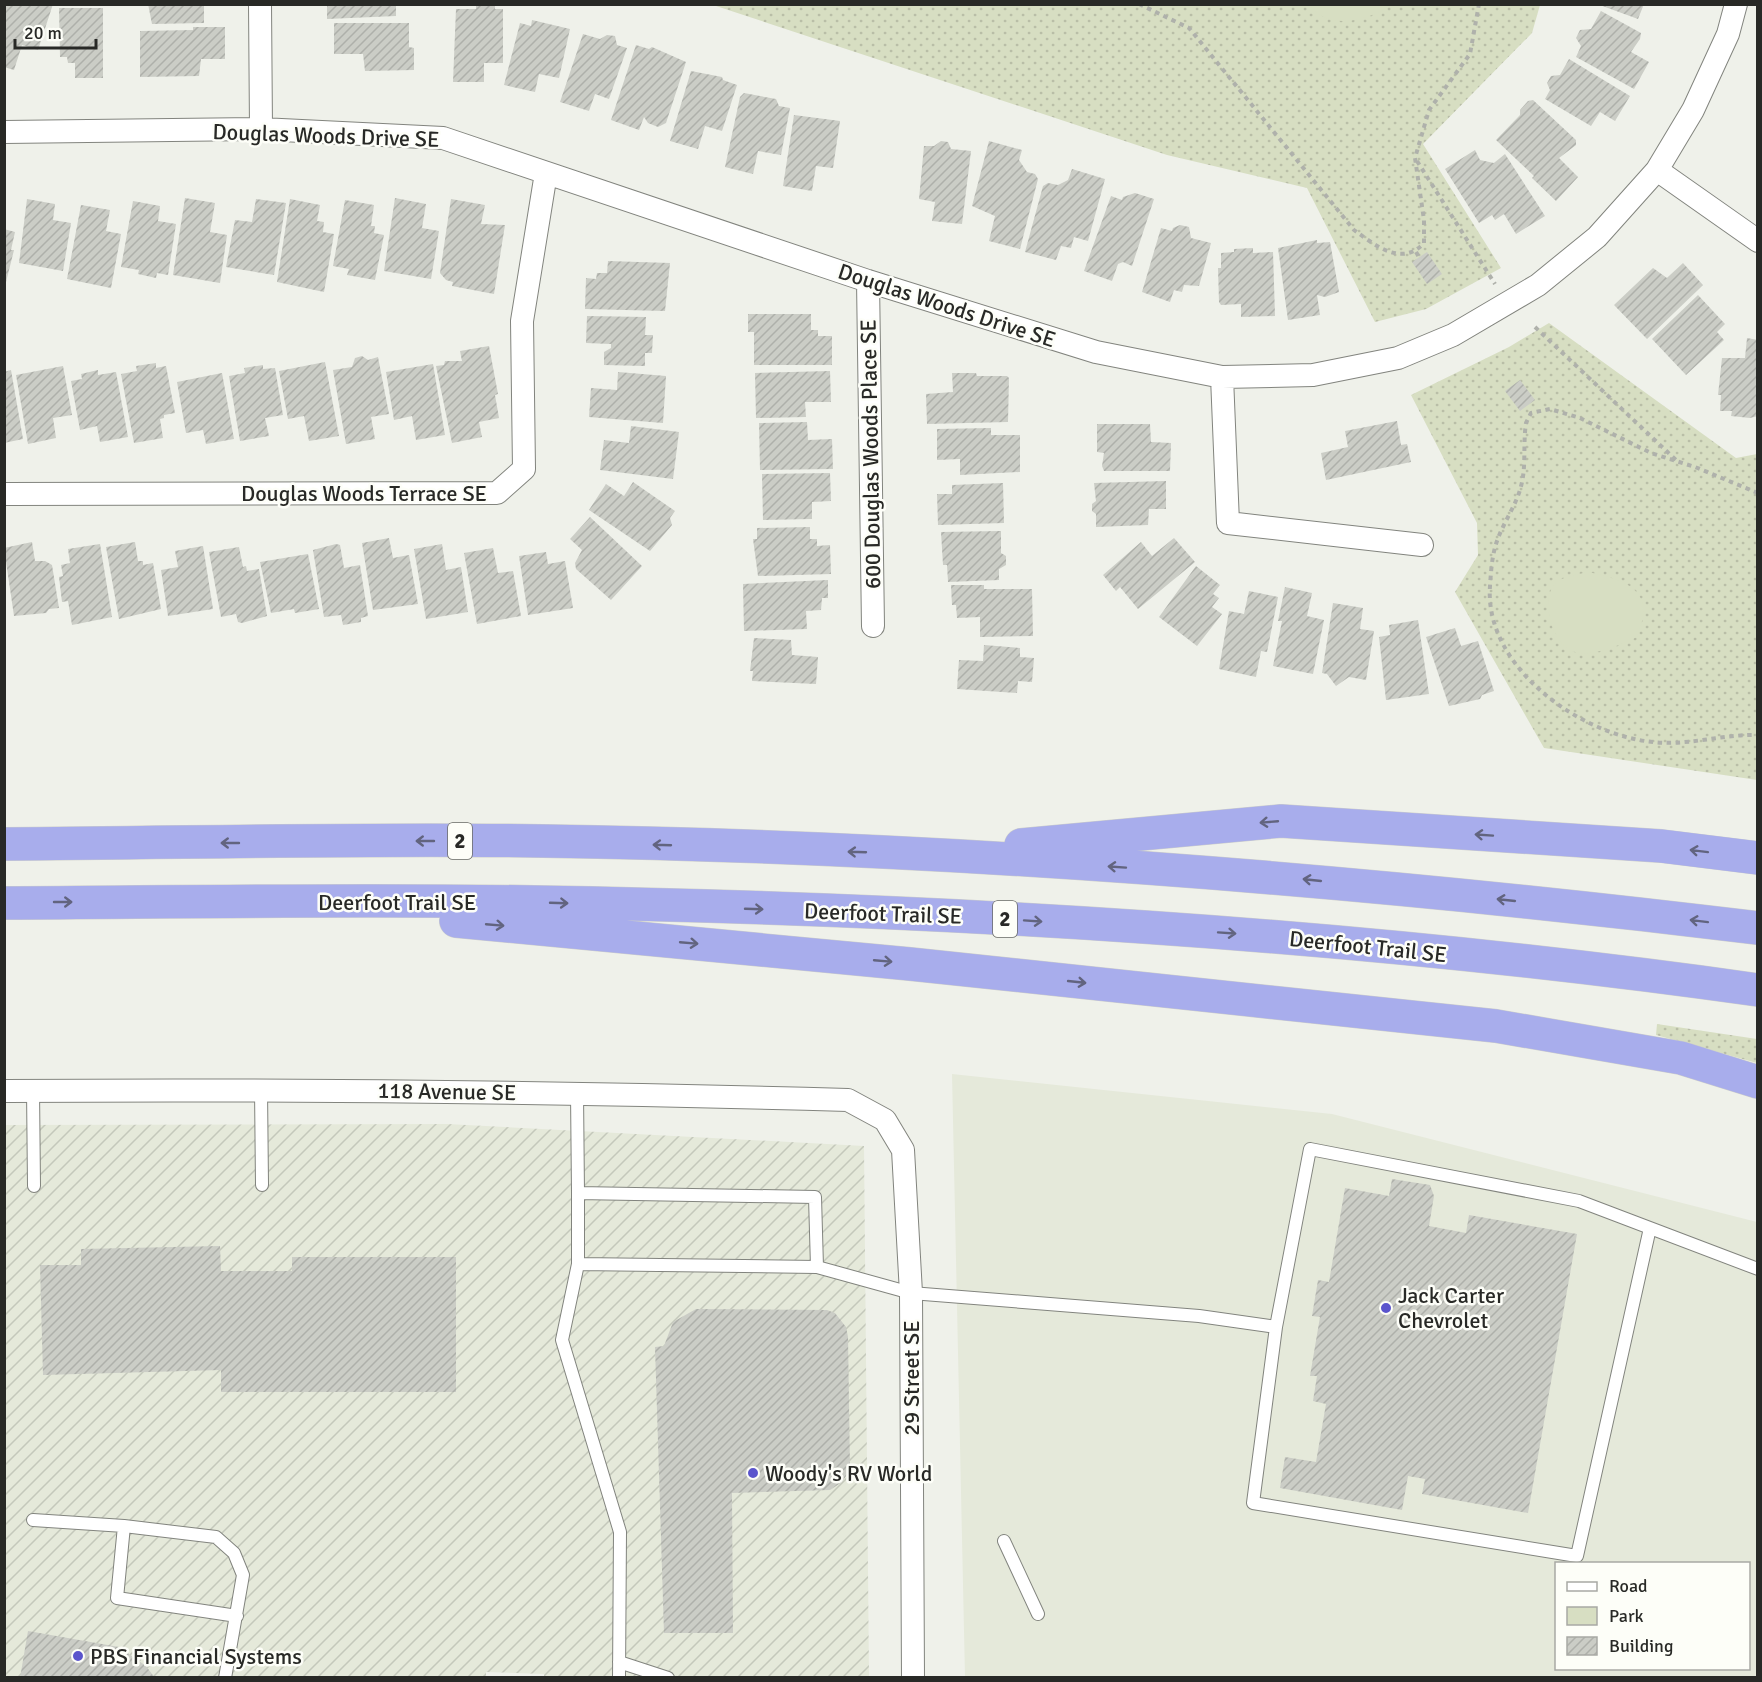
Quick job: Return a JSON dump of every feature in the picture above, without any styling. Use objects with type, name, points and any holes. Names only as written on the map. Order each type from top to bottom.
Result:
[{"type":"highway","points":[[915,854],[1281,821],[1660,846],[1758,858]]},
{"type":"highway","name":"2","points":[[4,844],[543,841],[915,854],[1295,878],[1758,928]]},
{"type":"highway","points":[[249,901],[910,964],[1496,1026],[1681,1058],[1758,1082]]},
{"type":"highway","name":"Deerfoot Trail SE","points":[[4,903],[534,902],[907,913],[1283,936],[1654,976],[1758,990]]},
{"type":"street","points":[[260,4],[261,129]]},
{"type":"street","name":"Douglas Woods Drive SE","points":[[4,132],[261,129],[442,138],[868,281],[1096,352],[1222,377],[1313,375],[1398,358],[1453,335],[1545,280],[1597,237],[1657,170],[1693,110],[1728,34],[1736,4]]},
{"type":"street","points":[[1657,170],[1758,241]]},
{"type":"street","name":"Douglas Woods Terrace SE","points":[[4,494],[497,493],[524,470],[522,321],[546,173]]},
{"type":"street","name":"600 Douglas Woods Place SE","points":[[868,281],[873,626]]},
{"type":"street","points":[[1222,377],[1228,523],[1422,545]]},
{"type":"street","name":"118 Avenue SE","points":[[4,1090],[261,1089],[577,1093],[848,1101],[885,1120]]},
{"type":"street","name":"29 Street SE","points":[[885,1120],[903,1150],[911,1293],[913,1677]]},
{"type":"lane","points":[[261,1089],[261,1185]]},
{"type":"lane","points":[[33,1090],[34,1186]]},
{"type":"lane","points":[[577,1093],[578,1264],[562,1340],[620,1532],[619,1677]]},
{"type":"lane","points":[[1650,1228],[1577,1556],[1253,1503],[1276,1328],[1310,1149],[1579,1201],[1758,1269]]},
{"type":"lane","points":[[578,1193],[815,1197],[817,1267]]},
{"type":"lane","points":[[578,1264],[817,1267],[911,1293],[1199,1316],[1276,1328]]},
{"type":"lane","points":[[33,1520],[124,1526],[216,1537],[234,1553],[243,1575],[225,1677]]},
{"type":"lane","points":[[124,1526],[117,1598],[237,1616]]},
{"type":"lane","points":[[1004,1541],[1038,1614]]},
{"type":"lane","points":[[619,1662],[668,1677]]},
{"type":"path","points":[[1139,4],[1189,28],[1354,230],[1376,246],[1402,256],[1416,252],[1424,243],[1424,220],[1415,158],[1429,110],[1470,54],[1479,4]]},
{"type":"path","points":[[1415,158],[1495,285]]},
{"type":"path","points":[[1416,252],[1419,257]]},
{"type":"path","points":[[1535,327],[1678,462]]},
{"type":"path","points":[[1527,406],[1532,413]]},
{"type":"path","points":[[1758,493],[1651,453],[1580,418],[1550,409],[1532,413],[1526,423],[1522,482],[1497,541],[1489,590],[1492,616],[1502,641],[1525,676],[1552,700],[1585,723],[1617,736],[1653,742],[1692,742],[1758,735]]},
{"type":"shaded area","points":[[952,1074],[1332,1114],[1757,1222],[1757,1677],[965,1677]]},
{"type":"shaded area","points":[[447,1124],[864,1146],[869,1677],[544,1678],[544,1674],[486,1672],[486,1678],[5,1677],[4,1125]]},
{"type":"green space","points":[[713,5],[1540,5],[1532,33],[1423,144],[1501,268],[1426,309],[1375,322],[1307,188],[1167,155]]},
{"type":"green space","points":[[1310,5],[1390,5],[1360,19],[1337,21],[1317,13]]},
{"type":"green space","points":[[1549,323],[1736,458],[1757,454],[1757,780],[1544,748],[1455,592],[1478,555],[1477,523],[1411,395],[1509,347]]},
{"type":"green space","points":[[1588,572],[1616,579],[1635,590],[1641,598],[1643,608],[1637,637],[1590,653],[1575,652],[1560,641],[1551,623],[1548,602],[1550,593],[1557,582]]},
{"type":"green space","points":[[1657,1024],[1757,1039],[1757,1063],[1656,1035]]},
{"type":"building","points":[[5,4],[53,4],[38,50],[22,45],[14,70],[4,67]]},
{"type":"building","points":[[148,4],[204,4],[204,23],[152,24]]},
{"type":"building","points":[[327,4],[396,4],[396,16],[327,19]]},
{"type":"building","points":[[476,4],[495,5],[495,9],[503,9],[503,63],[484,63],[484,82],[453,82],[456,9],[476,9]]},
{"type":"building","points":[[1597,4],[1644,4],[1638,19]]},
{"type":"building","points":[[59,8],[103,8],[103,78],[75,78],[75,63],[68,63],[67,57],[60,57]]},
{"type":"building","points":[[1601,11],[1641,33],[1640,39],[1631,52],[1649,62],[1634,89],[1576,57],[1581,46],[1576,38],[1580,30],[1591,29]]},
{"type":"building","points":[[532,20],[570,29],[559,78],[539,74],[535,92],[504,85],[520,23],[531,26]]},
{"type":"building","points":[[334,23],[409,23],[409,47],[414,48],[414,70],[365,71],[363,54],[334,54]]},
{"type":"building","points":[[193,27],[225,27],[225,59],[201,59],[199,76],[140,77],[140,31],[193,30]]},
{"type":"building","points":[[583,34],[600,39],[607,35],[615,36],[617,45],[627,48],[609,99],[595,94],[589,111],[560,102]]},
{"type":"building","points":[[636,45],[649,49],[652,47],[686,62],[666,123],[658,127],[648,123],[644,117],[639,130],[611,120]]},
{"type":"building","points":[[1569,59],[1630,96],[1615,121],[1600,112],[1591,126],[1545,99],[1550,90],[1547,83],[1551,76],[1560,75]]},
{"type":"building","points":[[691,71],[722,77],[723,80],[737,85],[722,131],[705,126],[698,149],[670,141]]},
{"type":"building","points":[[744,93],[776,99],[779,106],[790,108],[781,155],[758,151],[753,174],[725,167],[740,97]]},
{"type":"building","points":[[1533,100],[1576,140],[1576,145],[1559,158],[1578,177],[1556,201],[1532,178],[1534,176],[1496,140],[1520,115],[1520,110],[1528,101]]},
{"type":"building","points":[[794,115],[840,121],[833,168],[816,166],[812,191],[783,186]]},
{"type":"building","points":[[941,141],[948,142],[951,149],[971,151],[962,224],[932,221],[935,202],[919,199],[924,146],[934,146]]},
{"type":"building","points":[[989,141],[1022,150],[1019,160],[1027,172],[1035,174],[1038,179],[1020,249],[989,241],[995,216],[972,206]]},
{"type":"building","points":[[1475,150],[1480,160],[1494,163],[1505,154],[1545,216],[1516,234],[1504,214],[1495,220],[1492,215],[1479,223],[1445,169]]},
{"type":"building","points":[[1072,169],[1105,179],[1088,241],[1074,237],[1071,248],[1061,246],[1056,260],[1025,252],[1043,186],[1048,183],[1058,185],[1068,180]]},
{"type":"building","points":[[1135,193],[1154,199],[1132,266],[1123,262],[1118,264],[1112,281],[1084,271],[1111,196],[1122,200],[1123,197]]},
{"type":"building","points":[[185,198],[215,203],[210,232],[227,235],[220,283],[173,275]]},
{"type":"building","points":[[395,198],[426,204],[422,228],[439,231],[431,279],[384,271]]},
{"type":"building","points":[[27,199],[55,204],[53,220],[71,223],[63,271],[19,263]]},
{"type":"building","points":[[256,199],[286,203],[274,275],[226,267],[235,220],[252,222]]},
{"type":"building","points":[[290,199],[320,205],[317,221],[324,222],[323,232],[334,234],[324,292],[277,282]]},
{"type":"building","points":[[451,199],[485,205],[481,224],[505,225],[494,294],[452,286],[453,282],[446,280],[440,273]]},
{"type":"building","points":[[345,200],[374,205],[371,226],[375,226],[374,233],[384,235],[375,280],[347,275],[349,269],[333,266]]},
{"type":"building","points":[[133,201],[160,206],[158,221],[176,224],[168,275],[157,273],[156,278],[138,274],[139,270],[121,267]]},
{"type":"building","points":[[81,205],[110,210],[106,231],[121,234],[111,288],[67,279]]},
{"type":"building","points":[[1180,225],[1189,227],[1191,238],[1211,243],[1199,286],[1184,285],[1182,292],[1174,290],[1170,302],[1142,292],[1161,228],[1172,231]]},
{"type":"building","points":[[4,229],[15,232],[11,250],[14,250],[6,282]]},
{"type":"building","points":[[1317,240],[1317,243],[1330,242],[1339,292],[1325,297],[1317,295],[1320,315],[1288,320],[1278,248]]},
{"type":"building","points":[[1253,248],[1253,253],[1273,252],[1275,316],[1241,317],[1241,304],[1221,305],[1219,302],[1218,268],[1221,268],[1221,253],[1234,252],[1234,249]]},
{"type":"building","points":[[1427,252],[1442,274],[1427,284],[1412,262]]},
{"type":"building","points":[[608,261],[670,263],[665,311],[585,309],[586,278],[596,279],[597,273],[607,273]]},
{"type":"building","points":[[1683,263],[1703,285],[1647,339],[1614,305],[1653,268],[1667,278]]},
{"type":"building","points":[[1698,295],[1725,324],[1717,332],[1724,340],[1686,375],[1652,339]]},
{"type":"building","points":[[748,314],[811,314],[811,330],[818,330],[818,336],[832,336],[832,365],[754,365],[754,332],[748,332]]},
{"type":"building","points":[[587,316],[646,317],[645,335],[653,335],[652,353],[645,353],[645,366],[604,365],[604,352],[611,348],[611,344],[586,343]]},
{"type":"building","points":[[1747,338],[1758,340],[1758,416],[1750,418],[1731,416],[1732,411],[1720,411],[1721,395],[1718,395],[1722,358],[1745,358]]},
{"type":"building","points":[[489,346],[498,394],[495,395],[499,418],[479,422],[482,437],[452,443],[436,366],[444,365],[445,361],[462,361],[460,351]]},
{"type":"building","points":[[362,356],[368,360],[378,357],[389,414],[371,417],[375,439],[346,444],[333,370],[352,367],[355,358]]},
{"type":"building","points":[[325,362],[339,436],[309,441],[304,416],[288,419],[279,371]]},
{"type":"building","points":[[156,363],[156,368],[166,366],[175,413],[164,415],[164,418],[160,419],[163,438],[134,443],[121,374],[137,371],[136,366]]},
{"type":"building","points":[[433,364],[445,435],[416,440],[412,416],[394,420],[386,372]]},
{"type":"building","points":[[263,365],[263,369],[275,368],[283,415],[265,418],[269,436],[240,441],[229,376],[245,373],[244,368]]},
{"type":"building","points":[[63,366],[72,415],[53,418],[56,438],[28,444],[16,375]]},
{"type":"building","points":[[11,370],[23,439],[4,443],[4,372]]},
{"type":"building","points":[[98,370],[98,375],[116,372],[128,437],[100,442],[97,426],[80,430],[71,381],[82,379],[81,374]]},
{"type":"building","points":[[830,371],[831,402],[805,402],[806,417],[756,418],[755,373]]},
{"type":"building","points":[[618,372],[666,376],[663,423],[589,417],[591,388],[617,390]]},
{"type":"building","points":[[222,373],[234,439],[206,444],[203,430],[186,433],[177,382]]},
{"type":"building","points":[[952,373],[1007,376],[1009,378],[1008,422],[927,424],[926,394],[953,392]]},
{"type":"building","points":[[1520,380],[1535,400],[1520,411],[1505,391]]},
{"type":"building","points":[[1397,421],[1401,445],[1407,444],[1411,462],[1326,480],[1321,453],[1348,447],[1345,431]]},
{"type":"building","points":[[807,422],[808,440],[832,439],[833,469],[760,470],[759,423]]},
{"type":"building","points":[[1097,424],[1150,424],[1151,442],[1171,443],[1170,471],[1104,471],[1102,466],[1104,453],[1097,452]]},
{"type":"building","points":[[631,426],[679,432],[673,479],[600,470],[604,440],[629,443]]},
{"type":"building","points":[[991,428],[991,435],[1020,435],[1020,472],[960,475],[960,459],[937,460],[937,429]]},
{"type":"building","points":[[830,473],[831,501],[812,502],[812,519],[763,520],[762,474]]},
{"type":"building","points":[[1166,481],[1166,509],[1149,509],[1148,525],[1096,527],[1096,514],[1092,511],[1092,504],[1096,501],[1094,483]]},
{"type":"building","points":[[633,482],[675,511],[670,518],[672,525],[650,551],[589,510],[606,484],[624,496]]},
{"type":"building","points":[[1003,483],[1004,523],[938,525],[937,494],[952,494],[952,485]]},
{"type":"building","points":[[590,517],[642,566],[611,600],[576,569],[575,563],[582,550],[570,539]]},
{"type":"building","points":[[810,527],[810,539],[817,539],[817,546],[830,545],[831,574],[758,576],[753,539],[757,539],[757,528]]},
{"type":"building","points":[[1001,531],[1001,553],[1006,556],[1006,565],[999,569],[999,580],[948,582],[947,565],[943,565],[941,532]]},
{"type":"building","points":[[389,538],[393,558],[409,555],[418,604],[373,610],[362,543]]},
{"type":"building","points":[[1174,538],[1195,562],[1138,609],[1120,587],[1116,591],[1103,575],[1141,542],[1152,556]]},
{"type":"building","points":[[32,542],[35,561],[45,561],[52,565],[59,608],[49,609],[46,613],[14,616],[4,548]]},
{"type":"building","points":[[135,542],[138,561],[143,561],[143,565],[153,563],[161,609],[119,619],[106,547]]},
{"type":"building","points":[[100,544],[112,617],[72,625],[68,601],[62,602],[59,577],[63,576],[61,565],[70,563],[68,549]]},
{"type":"building","points":[[442,544],[446,570],[461,567],[468,612],[426,619],[414,549]]},
{"type":"building","points":[[340,545],[344,568],[360,565],[368,616],[361,618],[361,622],[343,625],[341,615],[324,617],[313,550]]},
{"type":"building","points":[[203,546],[213,609],[168,616],[161,570],[178,567],[175,551]]},
{"type":"building","points":[[239,547],[243,567],[246,566],[247,571],[259,569],[267,616],[242,623],[238,622],[236,614],[221,617],[209,552]]},
{"type":"building","points":[[493,548],[498,573],[513,571],[521,616],[477,624],[464,553]]},
{"type":"building","points":[[546,552],[548,564],[565,561],[573,608],[528,615],[519,556]]},
{"type":"building","points":[[308,554],[319,609],[295,613],[294,609],[271,613],[260,562]]},
{"type":"building","points":[[1196,566],[1220,585],[1213,594],[1219,598],[1212,607],[1222,614],[1197,646],[1159,617]]},
{"type":"building","points":[[828,580],[828,598],[822,598],[821,610],[806,611],[807,629],[744,631],[743,584]]},
{"type":"building","points":[[951,585],[984,585],[984,589],[1032,589],[1033,636],[980,637],[980,617],[957,618],[956,605],[952,605]]},
{"type":"building","points":[[1285,587],[1312,593],[1307,616],[1324,620],[1313,674],[1273,666],[1282,621],[1278,621]]},
{"type":"building","points":[[1249,591],[1278,597],[1267,652],[1261,651],[1256,677],[1219,669],[1229,611],[1244,614]]},
{"type":"building","points":[[1333,603],[1363,608],[1360,629],[1374,631],[1366,680],[1349,677],[1336,686],[1327,674],[1322,673]]},
{"type":"building","points":[[1418,620],[1429,694],[1386,700],[1379,637],[1390,635],[1389,625]]},
{"type":"building","points":[[1455,628],[1461,646],[1478,641],[1494,691],[1482,695],[1480,699],[1449,706],[1426,637]]},
{"type":"building","points":[[754,638],[791,640],[792,655],[818,657],[816,684],[752,681],[753,671],[750,671]]},
{"type":"building","points":[[984,645],[1020,648],[1020,657],[1034,658],[1032,682],[1018,681],[1017,693],[957,689],[959,660],[983,661]]},
{"type":"building","points":[[1392,1179],[1430,1185],[1434,1196],[1429,1226],[1466,1233],[1469,1215],[1577,1234],[1528,1513],[1422,1494],[1425,1479],[1408,1476],[1402,1510],[1280,1488],[1285,1457],[1316,1462],[1326,1404],[1313,1401],[1317,1376],[1310,1376],[1320,1317],[1312,1316],[1318,1280],[1329,1282],[1345,1188],[1389,1196]]},
{"type":"building","points":[[220,1246],[221,1271],[292,1271],[292,1257],[456,1257],[456,1392],[221,1392],[221,1370],[43,1375],[40,1265],[81,1265],[81,1249]]},
{"type":"building","name":"Woody's RV World","points":[[696,1309],[827,1310],[835,1313],[846,1327],[848,1337],[850,1470],[842,1482],[830,1490],[732,1493],[733,1633],[664,1633],[655,1347],[664,1346],[673,1322]]},
{"type":"building","name":"PBS Financial Systems","points":[[28,1631],[119,1647],[146,1666],[155,1678],[20,1678]]},
{"type":"place","name":"Jack Carter Chevrolet","points":[[1386,1308]]},
{"type":"place","name":"Woody's RV World","points":[[753,1473]]},
{"type":"place","name":"PBS Financial Systems","points":[[78,1656]]}]
